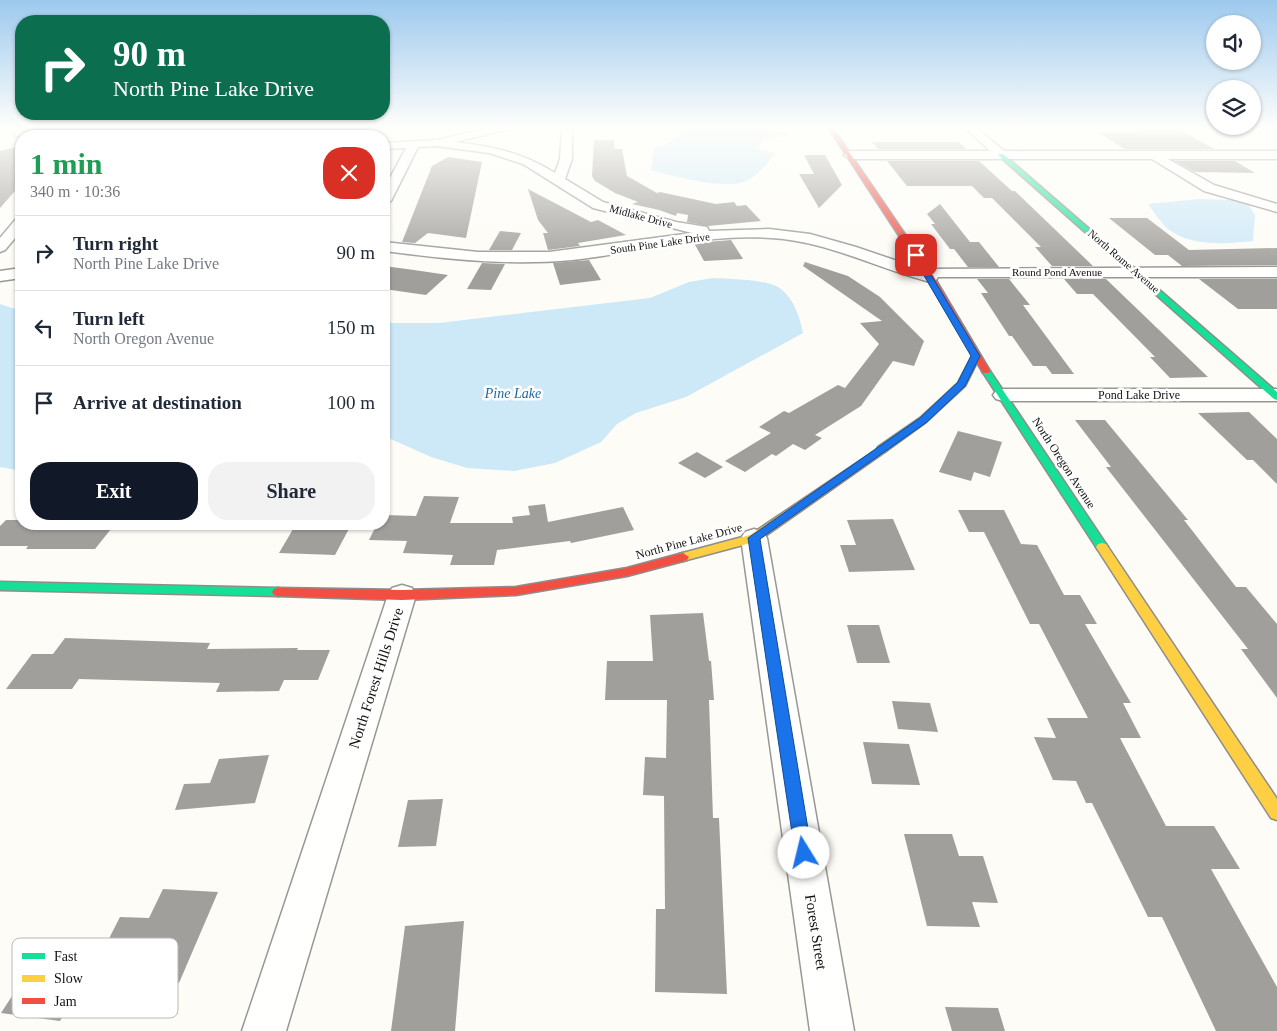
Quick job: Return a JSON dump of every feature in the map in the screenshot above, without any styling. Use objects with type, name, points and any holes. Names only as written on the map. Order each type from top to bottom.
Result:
[{"type":"street","points":[[390,190],[398,175]]},
{"type":"street","name":"Midlake Drive","points":[[553,175],[598,205],[675,226],[732,233]]},
{"type":"street","name":"North Oregon Avenue","points":[[863,175],[928,274],[976,356],[1277,813]]},
{"type":"street","name":"North Rome Avenue","points":[[1024,175],[1275,393]]},
{"type":"street","points":[[1188,175],[1209,188],[1277,208]]},
{"type":"street","points":[[0,246],[15,229]]},
{"type":"street","name":"South Pine Lake Drive","points":[[390,247],[509,259],[573,255],[732,233],[770,233],[829,243],[928,274]]},
{"type":"street","name":"Round Pond Avenue","points":[[928,274],[1277,272]]},
{"type":"street","points":[[0,276],[15,275]]},
{"type":"street","name":"North Pine Lake Drive","points":[[402,595],[516,591],[627,572],[754,538],[923,420],[962,384],[976,356]]},
{"type":"street","name":"Pond Lake Drive","points":[[1003,395],[1275,393]]},
{"type":"street","name":"Forest Street","points":[[754,538],[832,1031]]},
{"type":"street","name":"North Forest Hills Drive","points":[[0,586],[402,595],[264,1031]]},
{"type":"water","points":[[671,175],[755,175],[740,183],[731,184],[708,183]]},
{"type":"water","points":[[1199,199],[1231,200],[1249,205],[1255,215],[1253,241],[1209,243],[1187,239],[1168,229],[1148,204]]},
{"type":"water","name":"Pine Lake","points":[[713,278],[738,279],[758,281],[775,286],[786,293],[793,303],[803,333],[686,397],[636,413],[617,424],[601,442],[555,463],[514,471],[467,468],[431,457],[390,439],[390,322],[439,323],[650,298],[689,282]]},
{"type":"water","points":[[0,304],[15,309],[15,470],[0,467]]},
{"type":"building","points":[[0,175],[15,175],[15,191],[0,208]]},
{"type":"building","points":[[428,175],[479,175],[466,238],[428,233],[415,243],[402,242]]},
{"type":"building","points":[[627,175],[657,193],[660,192],[716,204],[734,202],[737,206],[746,205],[761,221],[708,226],[687,222],[688,215],[677,213],[676,216],[632,204],[638,202],[615,193],[595,181],[592,176]]},
{"type":"building","points":[[800,175],[836,175],[842,185],[819,208]]},
{"type":"building","points":[[898,175],[995,175],[1012,191],[1015,191],[1093,266],[1052,266],[1035,247],[1041,247],[992,198],[984,198],[972,186],[907,186]]},
{"type":"building","points":[[528,189],[591,222],[598,220],[626,235],[578,243],[580,246],[548,250],[543,233],[548,233],[538,220]]},
{"type":"building","points":[[940,204],[970,242],[979,242],[999,267],[968,267],[954,249],[950,249],[931,224],[935,224],[927,214]]},
{"type":"building","points":[[1109,218],[1147,218],[1189,250],[1277,248],[1277,265],[1182,266],[1168,255],[1155,255]]},
{"type":"building","points":[[500,231],[521,233],[512,250],[489,250]]},
{"type":"building","points":[[731,240],[743,259],[704,261],[694,243]]},
{"type":"building","points":[[589,260],[601,280],[560,285],[553,263]]},
{"type":"building","points":[[805,262],[848,276],[880,297],[924,341],[914,366],[893,361],[861,406],[815,435],[822,438],[805,450],[793,444],[776,456],[772,454],[745,472],[725,461],[771,433],[759,427],[784,411],[789,413],[838,385],[845,388],[879,344],[860,323],[882,321],[803,266]]},
{"type":"building","points":[[482,263],[505,264],[491,290],[467,289]]},
{"type":"building","points":[[390,267],[448,275],[426,295],[390,290]]},
{"type":"building","points":[[977,279],[1009,279],[1030,305],[1023,305],[1074,374],[1052,374],[1046,366],[1033,366],[1012,336],[1009,336],[981,293],[988,293]]},
{"type":"building","points":[[1064,279],[1106,279],[1208,377],[1170,378],[1150,357],[1155,357],[1093,294],[1077,294]]},
{"type":"building","points":[[1199,279],[1277,279],[1277,309],[1238,309]]},
{"type":"building","points":[[1249,412],[1277,439],[1277,484],[1253,460],[1247,460],[1198,413]]},
{"type":"building","points":[[1075,420],[1105,420],[1188,520],[1184,520],[1236,587],[1246,587],[1277,624],[1277,698],[1241,649],[1248,649],[1106,467],[1111,467]]},
{"type":"building","points":[[958,431],[1002,442],[990,477],[974,472],[971,481],[939,472]]},
{"type":"building","points":[[697,452],[723,467],[705,478],[678,463]]},
{"type":"building","points":[[424,496],[459,497],[450,523],[513,523],[512,517],[530,515],[528,506],[545,504],[548,522],[623,507],[634,530],[571,543],[570,541],[497,550],[494,565],[450,565],[453,555],[403,553],[407,541],[369,540],[374,530],[390,530],[390,515],[416,516]]},
{"type":"building","points":[[958,510],[1004,510],[1021,544],[1037,545],[1064,595],[1080,595],[1097,624],[1085,624],[1131,703],[1123,703],[1141,738],[1120,738],[1166,826],[1214,826],[1240,869],[1211,869],[1277,987],[1277,1031],[1216,1031],[1162,917],[1148,917],[1092,803],[1086,803],[1076,781],[1053,780],[1034,737],[1056,738],[1047,718],[1088,718],[1039,624],[1030,624],[984,532],[969,532]]},
{"type":"building","points":[[893,519],[915,570],[849,572],[840,545],[856,545],[847,520]]},
{"type":"building","points":[[6,520],[15,520],[15,530],[110,530],[95,549],[26,549],[28,546],[0,546],[0,526]]},
{"type":"building","points":[[292,530],[348,530],[335,555],[279,553]]},
{"type":"building","points":[[703,613],[709,661],[711,661],[714,700],[709,700],[713,818],[719,818],[727,994],[655,992],[656,909],[665,909],[664,796],[643,795],[645,757],[666,758],[667,700],[605,700],[607,661],[653,661],[650,615]]},
{"type":"building","points":[[847,625],[879,625],[890,663],[857,663]]},
{"type":"building","points":[[65,638],[210,643],[207,649],[298,648],[297,650],[330,650],[318,680],[284,680],[279,691],[216,692],[220,683],[79,679],[72,689],[6,689],[32,654],[53,654]]},
{"type":"building","points":[[892,701],[930,703],[938,732],[898,729]]},
{"type":"building","points":[[863,742],[909,744],[920,785],[872,784]]},
{"type":"building","points":[[269,755],[255,803],[175,810],[184,784],[210,783],[219,759]]},
{"type":"building","points":[[443,799],[436,846],[398,847],[408,800]]},
{"type":"building","points":[[904,834],[952,834],[959,856],[983,856],[998,903],[972,902],[980,927],[927,926]]},
{"type":"building","points":[[163,889],[218,892],[179,983],[178,938],[109,938],[120,917],[149,918]]},
{"type":"building","points":[[464,921],[455,1031],[391,1031],[405,926]]},
{"type":"building","points":[[12,996],[12,1014],[1,1013]]},
{"type":"building","points":[[945,1007],[998,1008],[1005,1031],[952,1031]]},
{"type":"building","points":[[38,1018],[62,1018],[60,1021]]},
{"type":"traffic: fast","points":[[1024,175],[1277,397]]},
{"type":"traffic: fast","points":[[882,449],[923,420],[962,384],[976,356]]},
{"type":"traffic: fast","points":[[986,371],[1102,547]]},
{"type":"traffic: fast","points":[[0,586],[278,592]]},
{"type":"traffic: slow","points":[[683,557],[754,538],[882,449]]},
{"type":"traffic: slow","points":[[1102,547],[1277,813]]},
{"type":"traffic: jam","points":[[862,175],[930,277],[986,371]]},
{"type":"traffic: jam","points":[[278,592],[402,595],[516,591],[627,572],[683,557]]},
{"type":"route","points":[[804,853],[754,538],[923,420],[962,384],[976,356],[916,255]]}]
